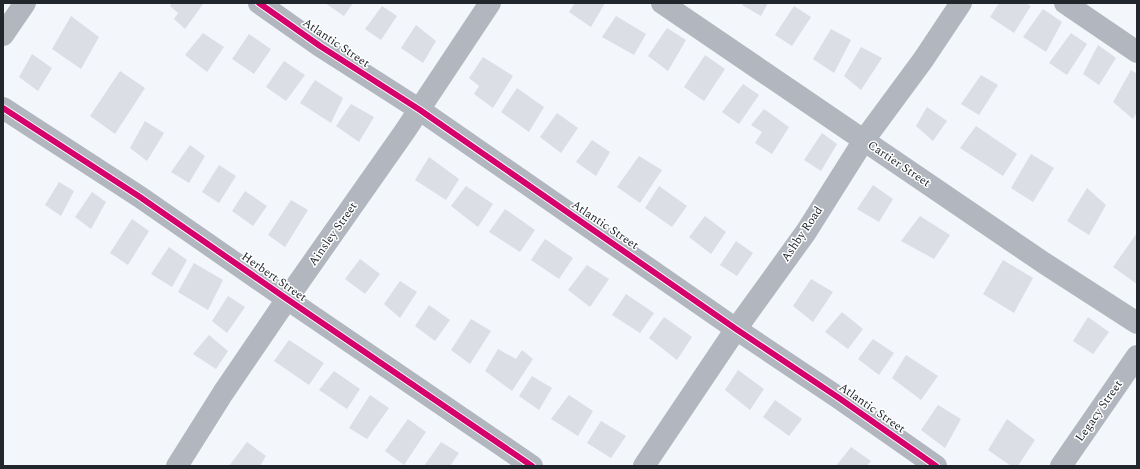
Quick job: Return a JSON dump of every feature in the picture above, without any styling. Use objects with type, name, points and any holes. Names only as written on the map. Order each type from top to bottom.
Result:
[{"type":"street","points":[[3,35],[25,3]]},
{"type":"street","name":"Atlantic Street","points":[[260,3],[320,46],[420,110],[736,329],[840,398],[936,466]]},
{"type":"street","name":"Ainsley Street","points":[[177,466],[287,299],[420,110],[490,3]]},
{"type":"street","name":"Cartier Street","points":[[662,3],[1038,258],[1137,322]]},
{"type":"street","name":"Ashby Road","points":[[644,466],[736,329],[806,232],[864,140],[923,60],[961,3]]},
{"type":"street","points":[[1065,3],[1137,52]]},
{"type":"street","name":"Herbert Street","points":[[3,108],[140,197],[532,466]]},
{"type":"street","name":"Legacy Street","points":[[1061,466],[1137,356]]},
{"type":"building","points":[[172,3],[203,4],[185,29],[174,19],[178,13],[170,6]]},
{"type":"building","points":[[325,3],[353,3],[344,16]]},
{"type":"building","points":[[575,3],[605,3],[591,27],[569,12]]},
{"type":"building","points":[[743,3],[768,3],[761,16],[742,5]]},
{"type":"building","points":[[999,3],[1025,3],[1031,6],[1014,33],[990,17]]},
{"type":"building","points":[[382,6],[397,16],[381,40],[365,29]]},
{"type":"building","points":[[794,6],[811,17],[792,46],[775,35]]},
{"type":"building","points":[[1043,9],[1062,22],[1046,52],[1023,37]]},
{"type":"building","points":[[71,16],[99,37],[81,69],[52,49]]},
{"type":"building","points":[[616,16],[646,34],[634,55],[602,37]]},
{"type":"building","points":[[416,25],[436,41],[423,63],[401,48]]},
{"type":"building","points":[[667,28],[686,40],[668,71],[648,56]]},
{"type":"building","points":[[831,29],[851,40],[834,73],[813,59]]},
{"type":"building","points":[[203,33],[224,47],[207,72],[185,55]]},
{"type":"building","points":[[1071,33],[1087,44],[1067,75],[1049,63]]},
{"type":"building","points":[[249,34],[271,49],[254,74],[232,59]]},
{"type":"building","points":[[1098,45],[1116,58],[1099,85],[1083,74]]},
{"type":"building","points":[[861,47],[882,58],[861,90],[844,76]]},
{"type":"building","points":[[32,54],[52,68],[38,91],[19,77]]},
{"type":"building","points":[[705,55],[725,69],[704,101],[684,87]]},
{"type":"building","points":[[483,57],[513,76],[493,108],[474,94],[479,86],[469,78]]},
{"type":"building","points":[[284,61],[305,75],[286,101],[266,87]]},
{"type":"building","points":[[1131,70],[1137,74],[1137,112],[1133,119],[1113,102]]},
{"type":"building","points":[[120,71],[145,88],[115,134],[90,116]]},
{"type":"building","points":[[981,75],[998,85],[979,115],[961,104]]},
{"type":"building","points":[[315,80],[343,98],[331,123],[300,103]]},
{"type":"building","points":[[743,84],[759,95],[739,124],[722,112]]},
{"type":"building","points":[[517,88],[544,107],[529,132],[501,112]]},
{"type":"building","points":[[351,104],[374,117],[359,142],[336,126]]},
{"type":"building","points":[[927,107],[947,121],[933,141],[916,126]]},
{"type":"building","points":[[764,109],[789,127],[772,154],[755,143],[762,132],[751,125]]},
{"type":"building","points":[[557,113],[578,128],[561,153],[540,137]]},
{"type":"building","points":[[145,121],[164,133],[147,161],[130,148]]},
{"type":"building","points":[[976,126],[1017,154],[1003,176],[960,148]]},
{"type":"building","points":[[822,133],[837,144],[821,171],[804,160]]},
{"type":"building","points":[[592,140],[610,152],[596,176],[576,162]]},
{"type":"building","points":[[190,145],[205,156],[189,183],[171,172]]},
{"type":"building","points":[[1031,154],[1054,168],[1033,202],[1011,188]]},
{"type":"building","points":[[639,156],[662,170],[640,203],[617,187]]},
{"type":"building","points":[[429,157],[459,179],[446,200],[415,180]]},
{"type":"building","points":[[219,165],[236,176],[219,203],[202,192]]},
{"type":"building","points":[[59,182],[74,191],[61,216],[45,205]]},
{"type":"building","points":[[873,185],[893,199],[879,222],[857,209]]},
{"type":"building","points":[[466,186],[493,204],[478,227],[451,206]]},
{"type":"building","points":[[659,186],[687,206],[672,227],[645,208]]},
{"type":"building","points":[[1087,188],[1106,205],[1089,235],[1067,221]]},
{"type":"building","points":[[245,191],[267,206],[253,226],[232,211]]},
{"type":"building","points":[[92,192],[106,202],[91,229],[75,217]]},
{"type":"building","points":[[291,200],[308,210],[285,247],[268,235]]},
{"type":"building","points":[[505,209],[535,230],[520,252],[489,232]]},
{"type":"building","points":[[705,216],[726,232],[711,254],[689,237]]},
{"type":"building","points":[[920,216],[950,235],[934,259],[901,241]]},
{"type":"building","points":[[132,219],[149,231],[128,265],[110,253]]},
{"type":"building","points":[[1137,233],[1137,284],[1113,267]]},
{"type":"building","points":[[545,239],[573,258],[559,279],[531,260]]},
{"type":"building","points":[[736,241],[753,253],[737,276],[720,265]]},
{"type":"building","points":[[169,247],[187,260],[172,287],[151,274]]},
{"type":"building","points":[[360,259],[380,274],[365,294],[345,279]]},
{"type":"building","points":[[1003,260],[1033,278],[1014,313],[983,294]]},
{"type":"building","points":[[194,263],[223,280],[208,310],[178,292]]},
{"type":"building","points":[[587,265],[609,279],[590,307],[568,290]]},
{"type":"building","points":[[811,279],[833,292],[813,322],[793,306]]},
{"type":"building","points":[[400,281],[417,292],[400,318],[384,304]]},
{"type":"building","points":[[626,294],[654,313],[640,333],[612,315]]},
{"type":"building","points":[[228,296],[245,307],[227,333],[212,321]]},
{"type":"building","points":[[429,305],[450,320],[435,341],[415,326]]},
{"type":"building","points":[[842,312],[863,329],[848,349],[825,332]]},
{"type":"building","points":[[664,317],[692,337],[677,360],[649,338]]},
{"type":"building","points":[[1088,317],[1109,332],[1093,354],[1073,341]]},
{"type":"building","points":[[471,319],[491,331],[470,364],[451,350]]},
{"type":"building","points":[[209,335],[228,351],[216,369],[193,354]]},
{"type":"building","points":[[873,339],[894,353],[879,375],[858,359]]},
{"type":"building","points":[[289,340],[324,363],[309,385],[274,361]]},
{"type":"building","points":[[498,349],[516,359],[522,350],[533,359],[512,391],[485,371]]},
{"type":"building","points":[[906,355],[938,376],[921,400],[892,378]]},
{"type":"building","points":[[738,370],[764,389],[750,410],[725,390]]},
{"type":"building","points":[[334,371],[360,389],[347,409],[319,390]]},
{"type":"building","points":[[532,376],[552,388],[539,410],[519,396]]},
{"type":"building","points":[[370,395],[389,408],[367,439],[349,428]]},
{"type":"building","points":[[569,395],[593,411],[578,436],[551,419]]},
{"type":"building","points":[[775,400],[802,419],[789,436],[763,417]]},
{"type":"building","points":[[938,405],[961,419],[945,448],[921,430]]},
{"type":"building","points":[[408,419],[426,432],[404,465],[385,451]]},
{"type":"building","points":[[1007,419],[1035,440],[1018,466],[1011,466],[988,450]]},
{"type":"building","points":[[601,421],[626,436],[611,458],[587,443]]},
{"type":"building","points":[[247,442],[266,456],[260,466],[229,466]]},
{"type":"building","points":[[441,442],[459,453],[450,466],[424,466]]},
{"type":"building","points":[[851,447],[871,461],[867,466],[836,466]]},
{"type":"cycle path","points":[[259,3],[320,46],[420,110],[936,466]]},
{"type":"cycle path","points":[[3,108],[140,197],[532,466]]}]
